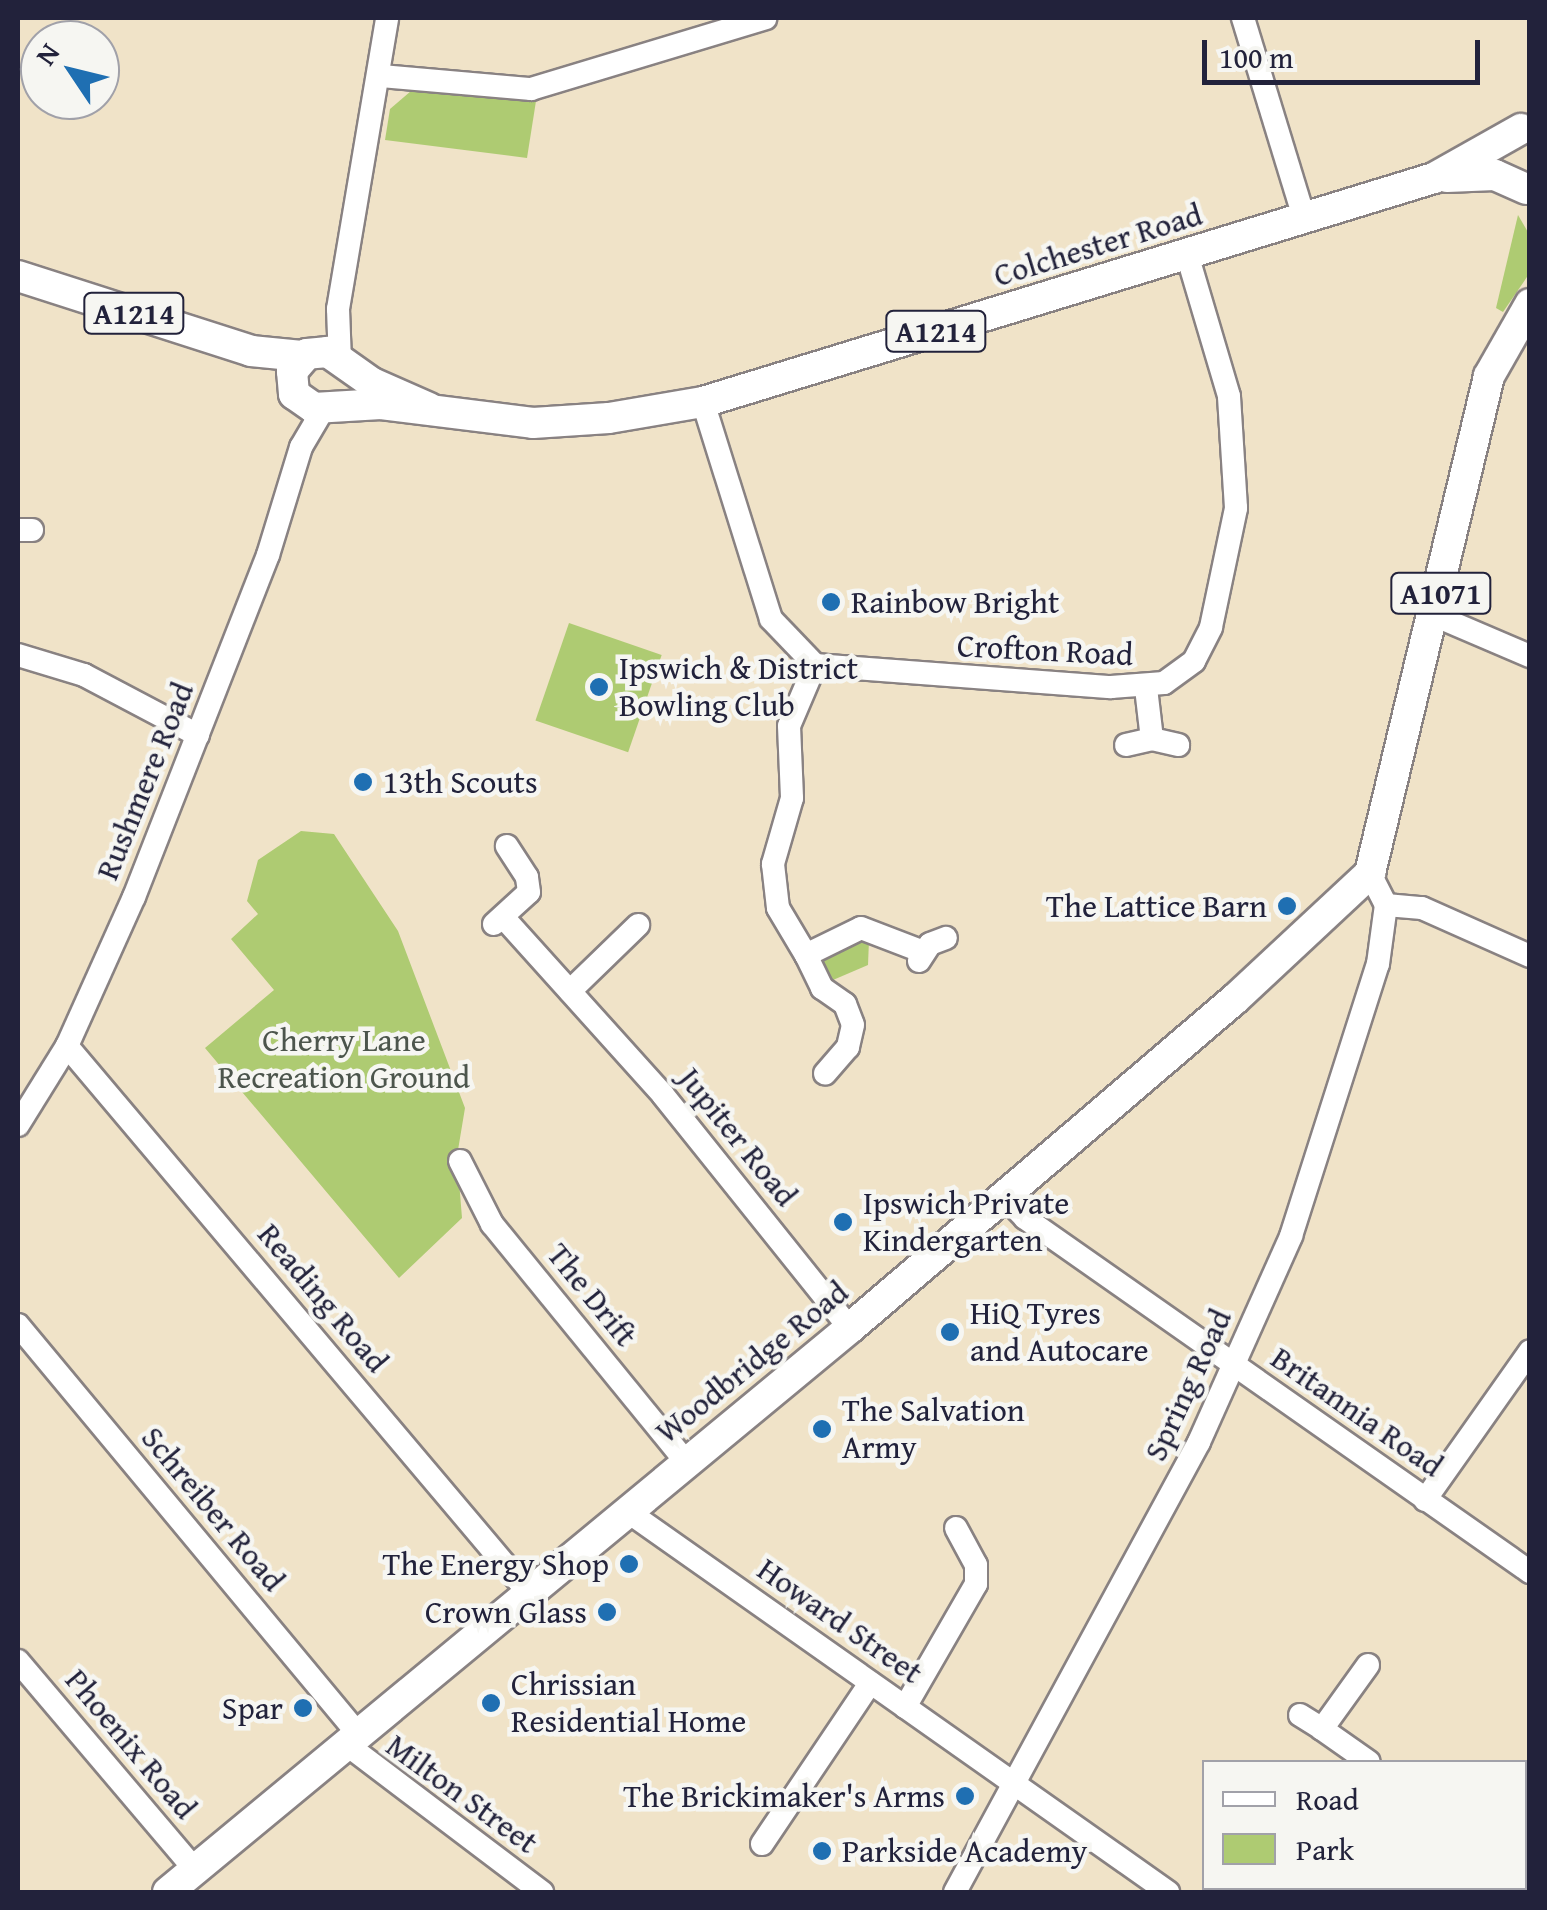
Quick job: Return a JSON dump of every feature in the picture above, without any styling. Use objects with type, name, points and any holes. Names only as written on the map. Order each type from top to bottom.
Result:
[{"type":"main road","name":"Colchester Road","points":[[1434,178],[1525,122]]},
{"type":"main road","points":[[1525,122],[1518,160],[1528,191]]},
{"type":"main road","name":"Colchester Road","points":[[18,276],[251,351],[318,379],[429,408],[534,422],[608,418],[703,402],[1434,178],[1482,173],[1528,191]]},
{"type":"main road","name":"A1071","points":[[1370,873],[1436,616],[1489,376],[1526,311]]},
{"type":"main road","name":"Colchester Road","points":[[318,379],[429,408]]},
{"type":"main road","name":"Woodbridge Road","points":[[168,1892],[850,1328],[1235,999],[1370,873]]},
{"type":"street","name":"Rushmere Road","points":[[18,1125],[26,1094],[67,1046],[198,735],[268,556],[338,309],[381,76],[387,18]]},
{"type":"street","points":[[381,76],[531,88],[766,18]]},
{"type":"street","points":[[1242,18],[1304,218]]},
{"type":"street","name":"Crofton Road","points":[[814,664],[1146,688],[1179,674],[1202,649],[1222,588],[1236,508],[1229,396],[1187,254]]},
{"type":"street","points":[[703,402],[771,620],[814,664],[789,726],[792,798],[772,882],[822,988],[846,1004],[853,1025],[848,1047],[824,1072]]},
{"type":"street","points":[[1436,616],[1530,656]]},
{"type":"street","points":[[18,655],[84,674],[198,735]]},
{"type":"street","points":[[1146,688],[1152,738]]},
{"type":"street","points":[[1126,745],[1152,738],[1178,745]]},
{"type":"street","name":"Jupiter Road","points":[[507,846],[530,884],[498,921],[570,991],[850,1328]]},
{"type":"street","points":[[1370,873],[1386,905],[1422,908],[1530,956]]},
{"type":"street","name":"Spring Road","points":[[955,1892],[1235,1365],[1291,1236],[1341,1093],[1378,964],[1386,905]]},
{"type":"street","points":[[570,991],[638,925]]},
{"type":"street","points":[[806,955],[861,928],[921,958],[946,938]]},
{"type":"street","name":"Reading Road","points":[[67,1046],[529,1592]]},
{"type":"street","name":"The Drift","points":[[460,1161],[492,1224],[685,1461]]},
{"type":"street","name":"Britannia Road","points":[[1004,1196],[1025,1218],[1530,1572]]},
{"type":"street","name":"Schreiber Road","points":[[18,1326],[352,1739]]},
{"type":"street","points":[[1425,1500],[1530,1351]]},
{"type":"street","name":"Howard Street","points":[[627,1510],[1168,1892]]},
{"type":"street","points":[[905,1707],[976,1584],[976,1565],[956,1528]]},
{"type":"street","name":"Phoenix Road","points":[[18,1661],[195,1870]]},
{"type":"street","points":[[1322,1730],[1368,1666]]},
{"type":"street","points":[[762,1844],[870,1683]]},
{"type":"street","points":[[1300,1715],[1366,1760]]},
{"type":"street","name":"Milton Street","points":[[352,1739],[542,1892]]},
{"type":"green space","points":[[411,91],[536,101],[527,158],[385,140],[390,109]]},
{"type":"green space","points":[[1518,215],[1529,234],[1529,274],[1503,312],[1496,308]]},
{"type":"green space","name":"Ipswich & District Bowling Club","points":[[569,623],[662,655],[628,752],[535,720]]},
{"type":"green space","name":"Cherry Lane Recreation Ground","points":[[301,831],[334,834],[398,931],[465,1108],[457,1156],[462,1218],[399,1278],[205,1048],[274,990],[231,939],[258,914],[247,901],[258,860]]},
{"type":"green space","points":[[851,939],[869,940],[868,965],[833,980],[820,960]]},
{"type":"place","name":"Rainbow Bright","points":[[831,602]]},
{"type":"place","name":"Ipswich & District Bowling Club","points":[[599,687]]},
{"type":"place","name":"13th Scouts","points":[[363,782]]},
{"type":"place","name":"The Lattice Barn","points":[[1287,906]]},
{"type":"place","name":"Ipswich Private Kindergarten","points":[[843,1222]]},
{"type":"place","name":"HiQ Tyres and Autocare","points":[[950,1332]]},
{"type":"place","name":"The Salvation Army","points":[[822,1429]]},
{"type":"place","name":"The Energy Shop","points":[[629,1564]]},
{"type":"place","name":"Crown Glass","points":[[607,1612]]},
{"type":"place","name":"Chrissian Residential Home","points":[[491,1703]]},
{"type":"place","name":"Spar","points":[[303,1708]]},
{"type":"place","name":"The Brickimaker's Arms","points":[[965,1796]]},
{"type":"place","name":"Parkside Academy","points":[[822,1851]]}]
